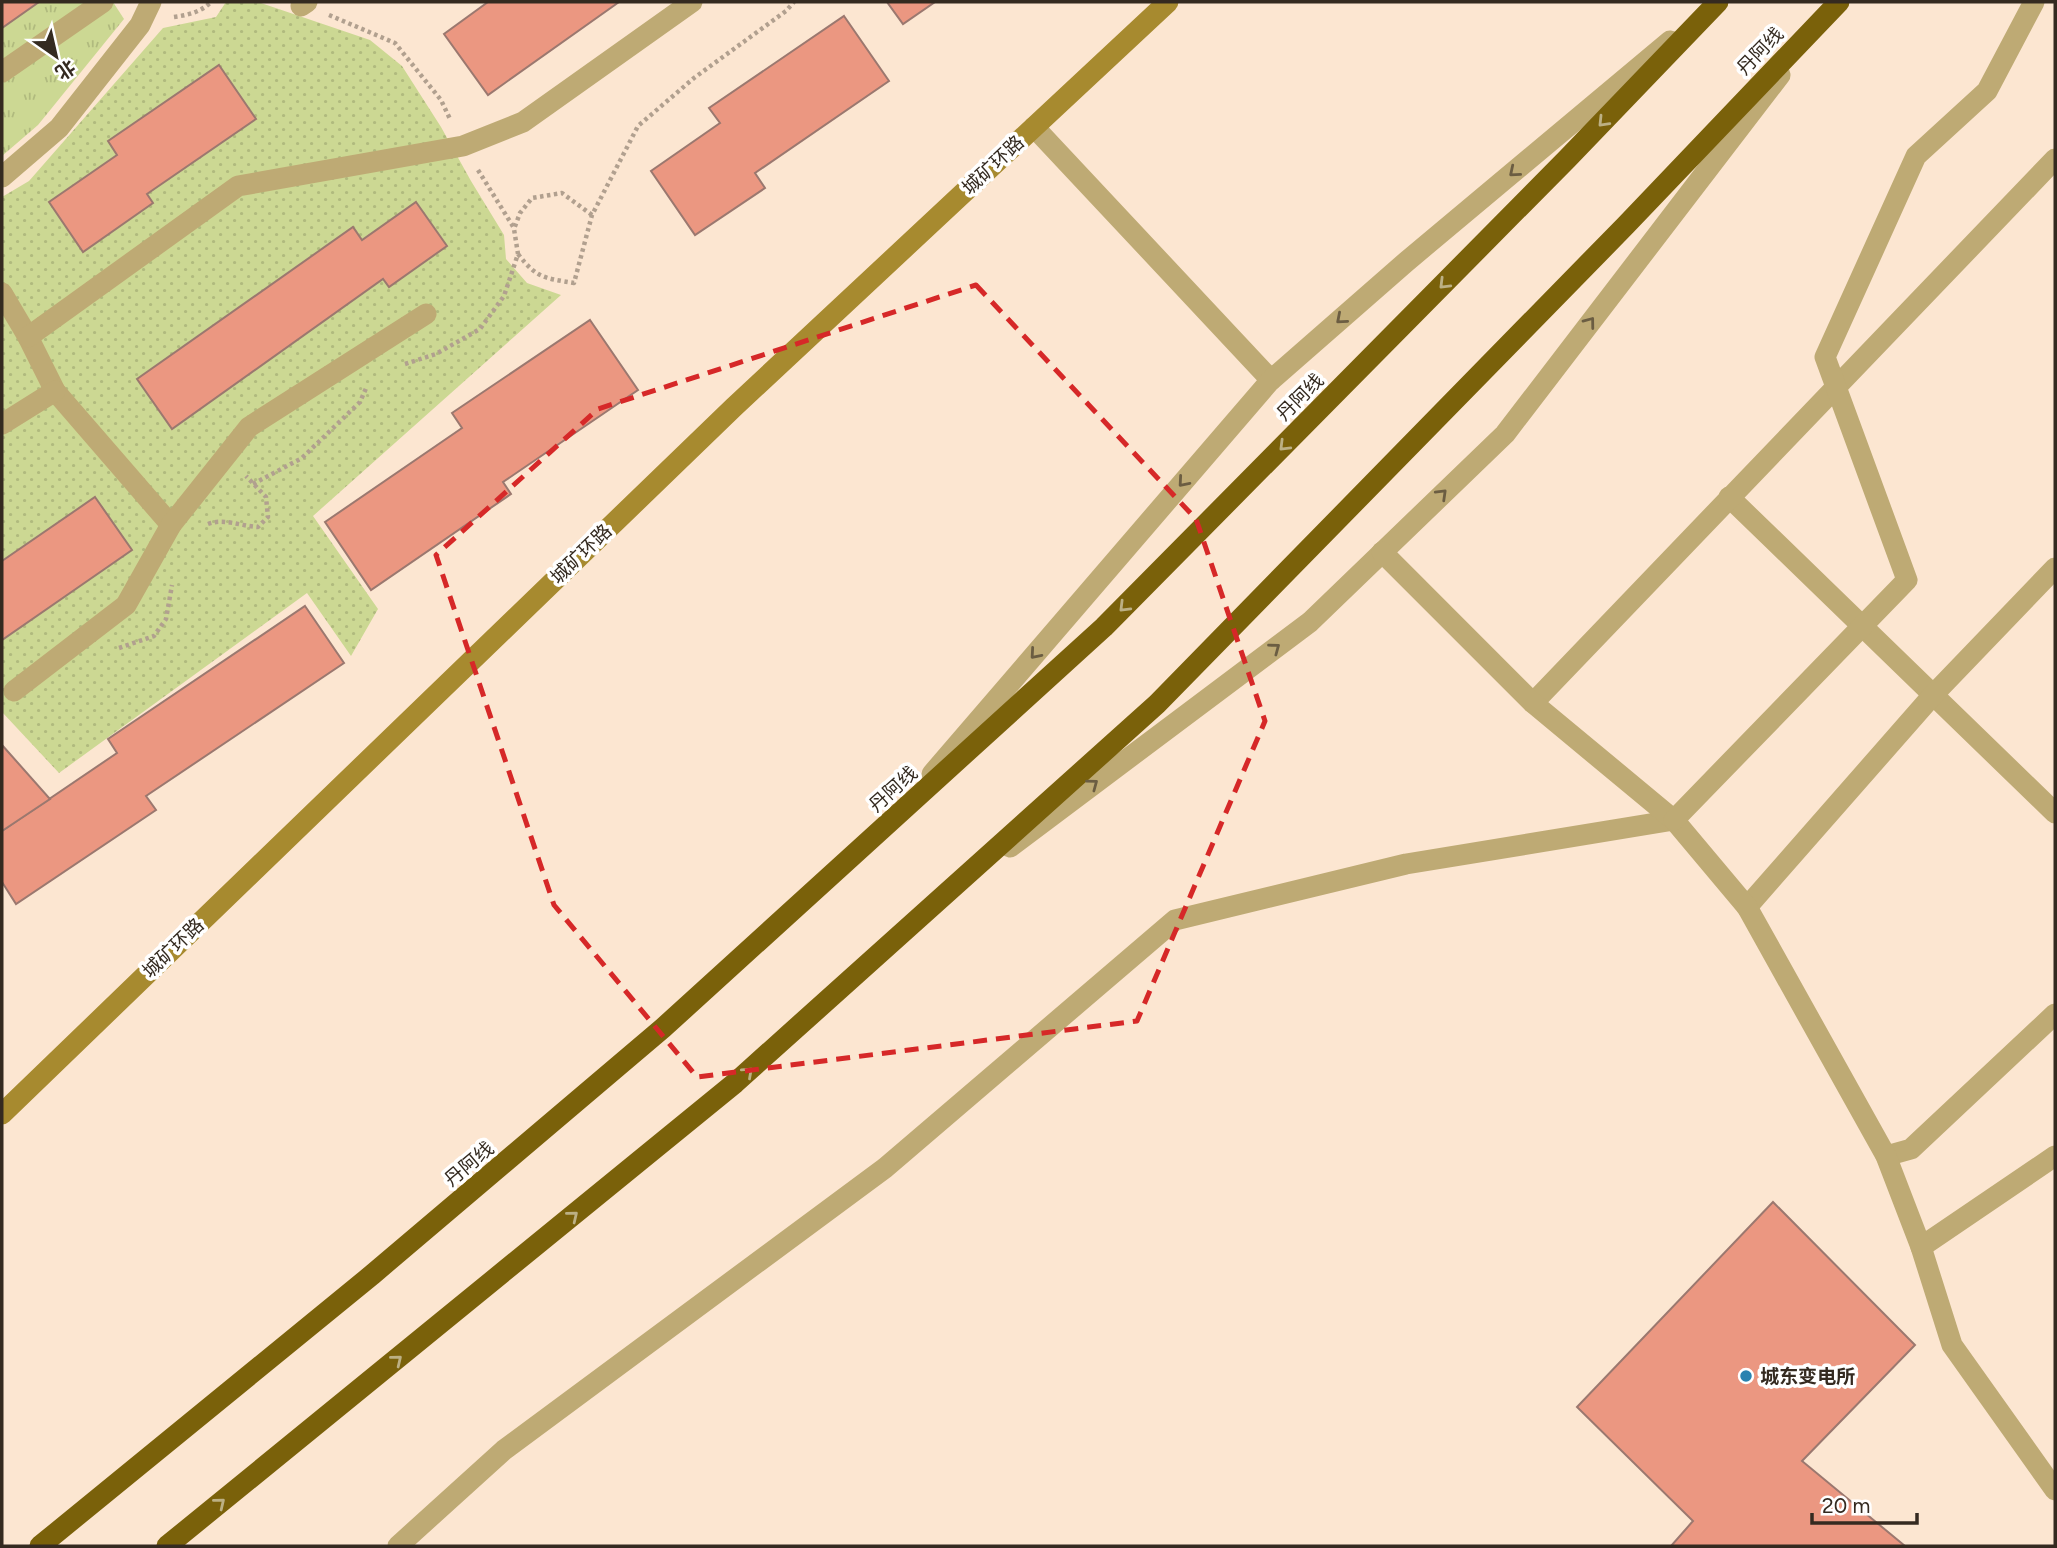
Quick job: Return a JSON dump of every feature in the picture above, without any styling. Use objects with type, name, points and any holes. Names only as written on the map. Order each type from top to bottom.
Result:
[{"type":"highway","name":"丹阿线","points":[[40,1546],[373,1274],[632,1055],[1104,627],[1567,159],[1718,2]]},
{"type":"highway","name":"丹阿线","points":[[166,1546],[735,1083],[1157,704],[1616,235],[1832,8]]},
{"type":"street","points":[[2,72],[103,2]]},
{"type":"street","points":[[2,177],[59,128],[140,26],[151,2]]},
{"type":"street","points":[[28,337],[238,186],[463,146],[523,122],[692,2]]},
{"type":"street","name":"城矿环路","points":[[3,1110],[734,407],[1168,2]]},
{"type":"street","points":[[892,820],[1271,380],[1406,262],[1718,2]]},
{"type":"street","points":[[398,1546],[504,1450],[885,1168],[1175,920],[1406,864],[1674,820],[1907,580],[1825,357],[1916,156],[1987,92],[2034,2]]},
{"type":"street","points":[[941,899],[1310,622],[1504,434],[1832,8]]},
{"type":"street","points":[[1034,127],[1271,380]]},
{"type":"street","points":[[1533,703],[2055,159]]},
{"type":"street","points":[[2,293],[55,391],[171,525]]},
{"type":"street","points":[[14,691],[126,605],[171,525],[249,427],[426,314]]},
{"type":"street","points":[[2,424],[55,391]]},
{"type":"street","points":[[1729,497],[2055,813]]},
{"type":"street","points":[[1382,552],[1533,703],[1674,820],[1748,907],[1886,1156],[1921,1247],[1952,1345],[2055,1490]]},
{"type":"street","points":[[1748,907],[1933,695],[2055,568]]},
{"type":"street","points":[[1886,1156],[1911,1149],[2055,1014]]},
{"type":"street","points":[[1921,1247],[2055,1156]]},
{"type":"path","points":[[518,254],[531,271],[545,278],[574,283],[592,215],[638,126],[694,78],[786,11],[794,2]]},
{"type":"path","points":[[304,4],[395,43],[441,100],[463,146],[514,229]]},
{"type":"highlighted area","points":[[976,285],[1196,519],[1265,721],[1137,1021],[697,1077],[554,905],[436,555],[598,409]]},
{"type":"green space","points":[[2,2],[113,2],[124,19],[38,125],[2,156]]},
{"type":"green space","points":[[226,2],[258,2],[370,40],[402,66],[504,235],[506,259],[527,283],[561,295],[313,516],[378,609],[351,656],[307,593],[59,773],[2,712],[2,197],[29,181],[163,28],[216,17]]},
{"type":"building","points":[[2,2],[39,2],[2,28]]},
{"type":"building","points":[[488,2],[619,2],[488,95],[444,34]]},
{"type":"building","points":[[887,2],[935,2],[903,24]]},
{"type":"building","points":[[844,16],[889,81],[755,173],[765,188],[695,235],[651,171],[720,123],[709,108]]},
{"type":"building","points":[[219,65],[256,119],[147,194],[153,203],[83,252],[49,202],[117,155],[108,141]]},
{"type":"building","points":[[416,202],[447,246],[389,287],[383,279],[172,429],[137,379],[353,227],[362,240]]},
{"type":"building","points":[[590,320],[638,390],[503,482],[511,494],[371,590],[325,522],[462,428],[452,413]]},
{"type":"building","points":[[95,497],[132,550],[2,640],[2,561]]},
{"type":"building","points":[[305,606],[344,663],[146,796],[156,810],[16,904],[2,882],[2,831],[117,753],[108,739]]},
{"type":"building","points":[[2,745],[50,799],[2,831]]},
{"type":"building","name":"城东变电所","points":[[1773,1202],[1915,1345],[1802,1461],[1905,1546],[1671,1546],[1693,1521],[1577,1407]]},
{"type":"place","name":"城东变电所","points":[[1746,1376]]}]
